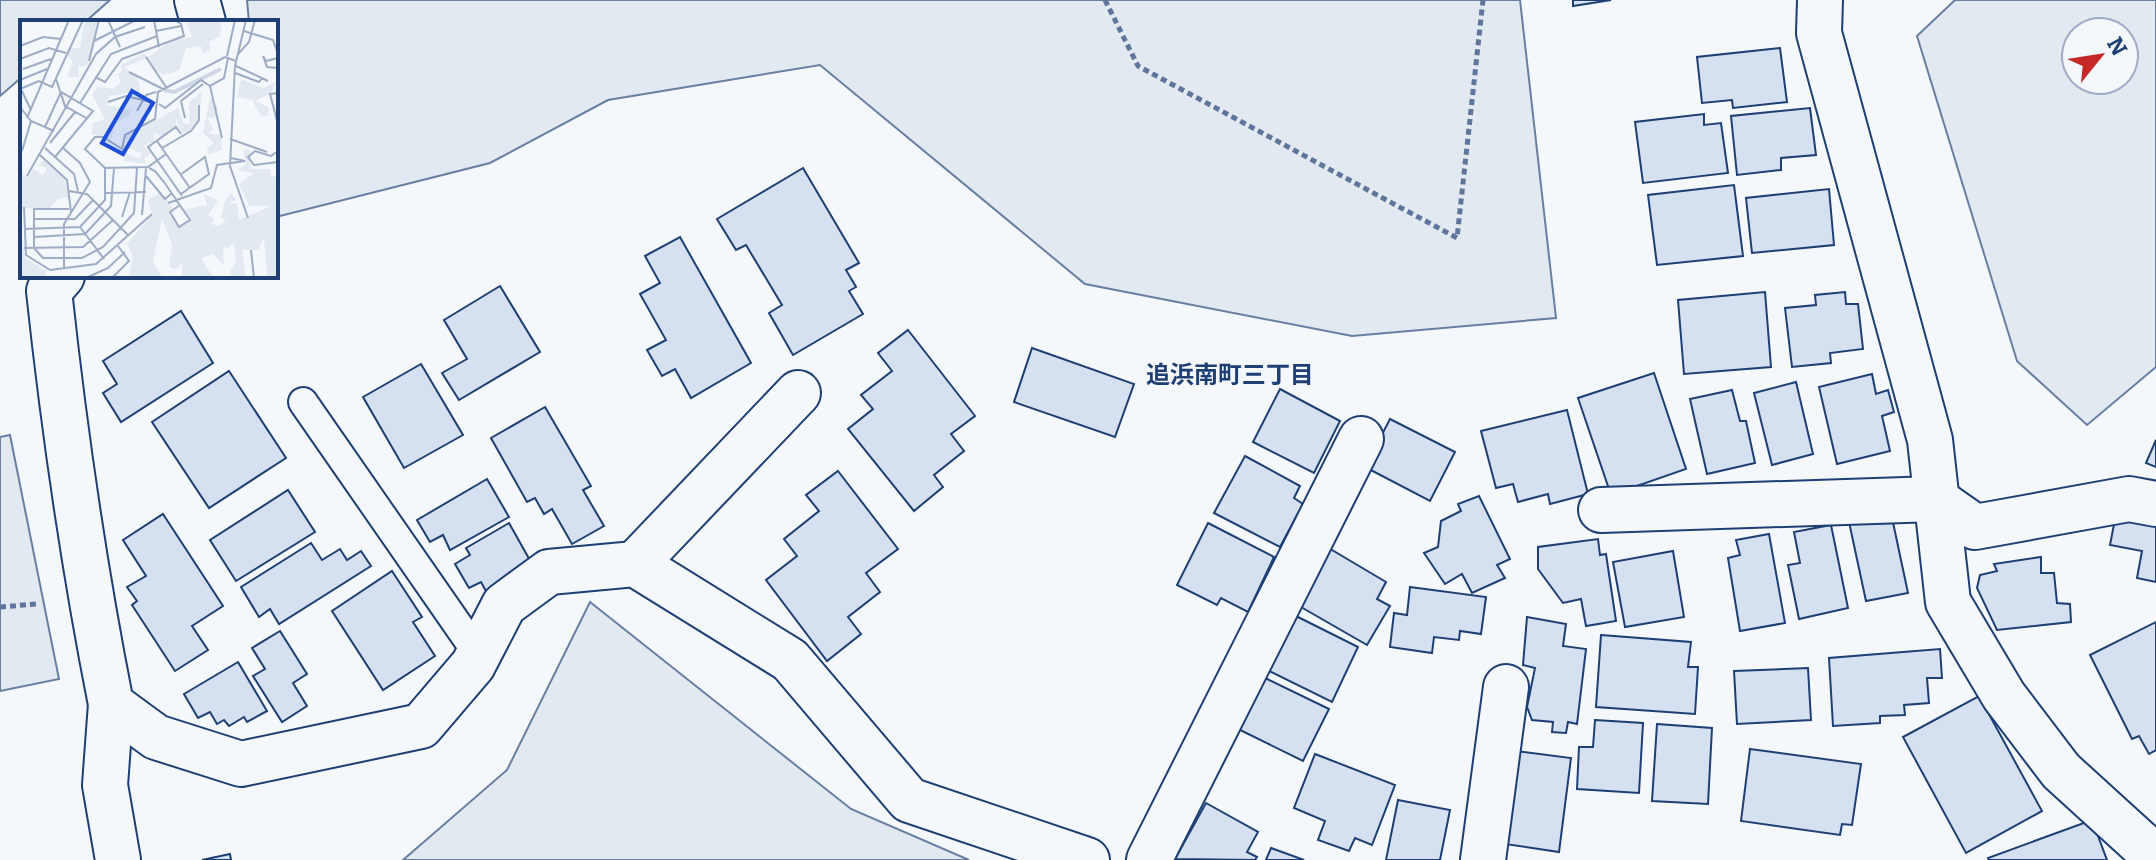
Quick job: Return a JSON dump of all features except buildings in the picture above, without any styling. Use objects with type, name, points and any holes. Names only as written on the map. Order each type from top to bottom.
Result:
[{"type":"street","points":[[197,0],[202,20]]},
{"type":"street","points":[[1820,0],[1819,33],[1930,440],[1948,602],[2004,696],[2061,771],[2150,852],[2154,860]]},
{"type":"street","points":[[60,278],[49,291],[98,640],[111,704],[105,785],[118,860]]},
{"type":"street","points":[[635,564],[798,393]]},
{"type":"street","points":[[1149,860],[1361,439]]},
{"type":"street","points":[[1601,510],[1935,499],[1975,527],[2129,499],[2156,504]]},
{"type":"street","points":[[111,704],[156,737],[241,764],[421,726],[473,665],[504,605],[549,572],[635,564],[790,660],[909,800],[1087,860]]},
{"type":"street","points":[[1483,860],[1506,687]]},
{"type":"lane","points":[[303,402],[478,654]]},
{"type":"path","points":[[1105,0],[1138,66],[1457,238],[1483,0]]},
{"type":"path","points":[[0,607],[42,603]]},
{"type":"shaded area","points":[[0,0],[110,0],[87,20],[20,20],[20,79],[0,96]]},
{"type":"shaded area","points":[[247,0],[1520,0],[1556,318],[1352,336],[1085,284],[820,65],[608,100],[490,163],[278,216],[278,20],[249,20]]},
{"type":"shaded area","points":[[1955,0],[2156,0],[2156,367],[2087,425],[2017,361],[1917,36]]},
{"type":"shaded area","points":[[10,435],[59,679],[0,691],[0,437]]},
{"type":"shaded area","points":[[590,602],[851,809],[969,860],[403,860],[507,770]]},
{"type":"district","name":"追浜南町三丁目","points":[[1230,375]]}]
